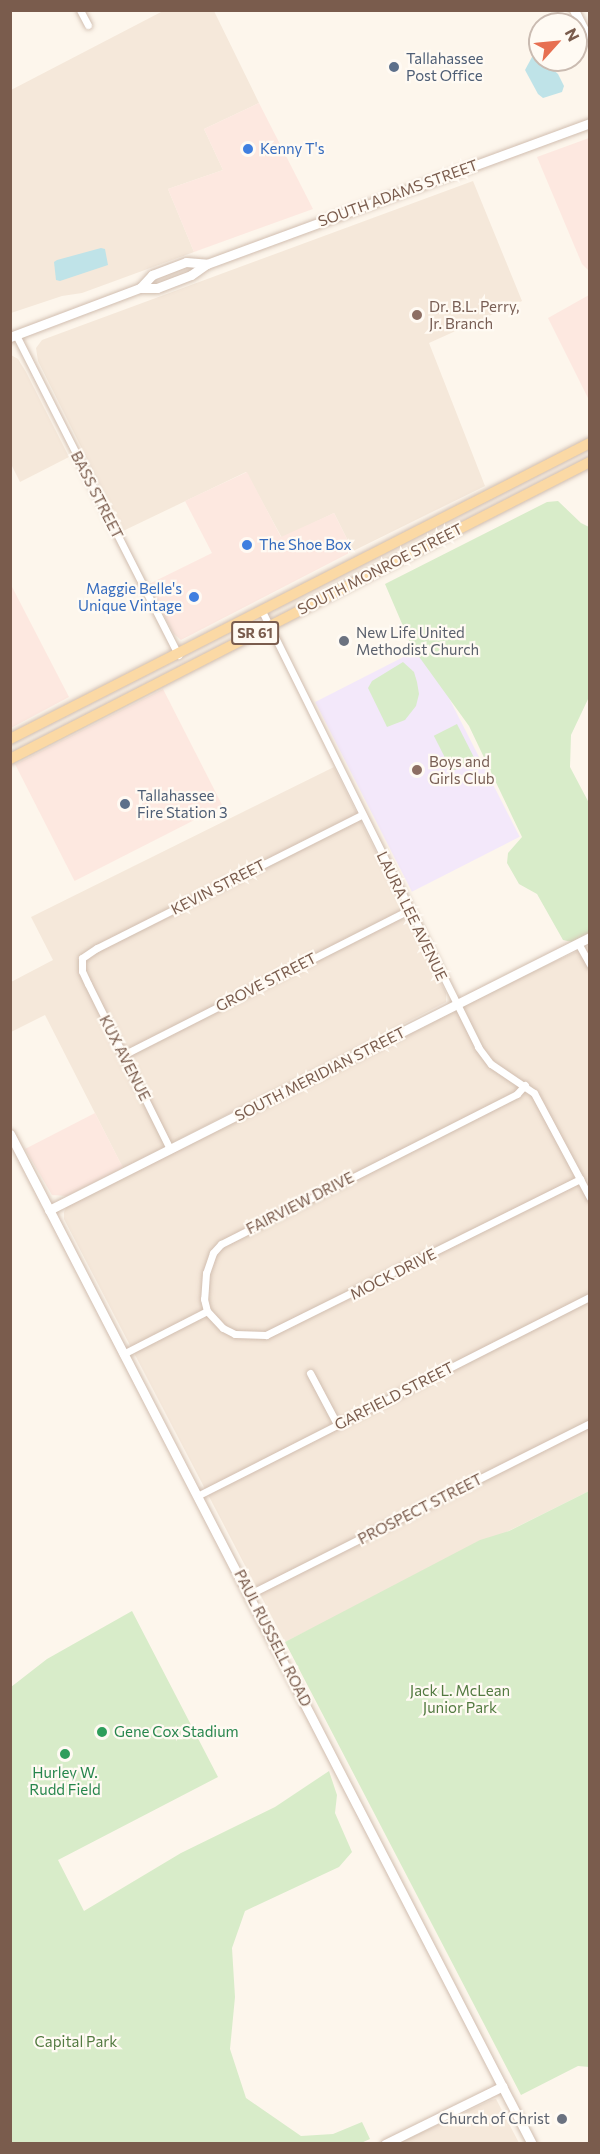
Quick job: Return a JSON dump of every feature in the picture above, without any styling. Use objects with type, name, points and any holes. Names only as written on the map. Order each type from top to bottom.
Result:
[{"type":"main road","name":"SOUTH MONROE STREET","points":[[10,740],[590,443]]},
{"type":"main road","name":"SOUTH MONROE STREET","points":[[15,756],[590,462]]},
{"type":"main road","points":[[113,688],[120,703]]},
{"type":"main road","points":[[15,756],[26,732]]},
{"type":"street","points":[[80,10],[88,25]]},
{"type":"street","points":[[574,10],[590,41]]},
{"type":"street","name":"SOUTH ADAMS STREET","points":[[13,336],[140,288],[157,288],[191,275],[207,264],[590,123]]},
{"type":"street","name":"SOUTH ADAMS STREET","points":[[140,288],[152,275],[186,262],[207,264]]},
{"type":"street","name":"BASS STREET","points":[[13,336],[178,655]]},
{"type":"street","name":"LAURA LEE AVENUE","points":[[262,611],[456,1006],[484,1058],[525,1085],[542,1104],[590,1198]]},
{"type":"street","name":"KEVIN STREET","points":[[81,966],[86,954],[97,948],[362,815]]},
{"type":"street","name":"GROVE STREET","points":[[123,1055],[409,910]]},
{"type":"street","name":"SOUTH MERIDIAN STREET","points":[[49,1210],[590,937]]},
{"type":"street","points":[[578,943],[590,965]]},
{"type":"street","name":"KUX AVENUE","points":[[81,966],[170,1149]]},
{"type":"street","name":"FAIRVIEW DRIVE","points":[[207,1311],[204,1299],[206,1273],[213,1253],[221,1244],[517,1094],[525,1085]]},
{"type":"street","name":"PAUL RUSSELL ROAD","points":[[10,1134],[123,1354],[199,1495],[532,2144]]},
{"type":"street","name":"MOCK DRIVE","points":[[207,1311],[223,1328],[236,1334],[266,1335],[580,1179]]},
{"type":"street","name":"GARFIELD STREET","points":[[199,1495],[590,1298]]},
{"type":"street","points":[[123,1354],[207,1311]]},
{"type":"street","points":[[310,1373],[337,1424]]},
{"type":"street","name":"PROSPECT STREET","points":[[250,1594],[590,1423]]},
{"type":"street","points":[[385,2144],[503,2086]]},
{"type":"shaded area","points":[[163,11],[214,11],[259,103],[204,129],[223,170],[168,189],[194,252],[82,293],[62,296],[11,313],[11,90]]},
{"type":"shaded area","name":"Kenny T's","points":[[259,103],[313,209],[194,252],[168,189],[223,170],[204,129]]},
{"type":"shaded area","points":[[589,138],[589,271],[582,264],[537,157]]},
{"type":"shaded area","points":[[473,181],[522,301],[429,343],[485,486],[353,551],[334,513],[282,538],[246,472],[123,531],[38,361],[36,348],[42,340]]},
{"type":"shaded area","points":[[589,295],[589,400],[548,318]]},
{"type":"shaded area","points":[[11,355],[18,359],[26,372],[69,457],[20,482],[11,464]]},
{"type":"shaded area","points":[[247,472],[281,537],[334,513],[353,551],[181,640],[174,634],[147,585],[212,553],[185,501]]},
{"type":"shaded area","points":[[10,583],[69,697],[11,728],[10,728]]},
{"type":"shaded area","name":"Boys and Girls Club","points":[[423,647],[520,837],[412,892],[315,702]]},
{"type":"shaded area","points":[[163,689],[222,806],[75,881],[15,764]]},
{"type":"shaded area","points":[[334,767],[446,993],[446,1002],[123,1168],[45,1015],[11,1032],[11,982],[53,960],[31,917]]},
{"type":"shaded area","points":[[589,946],[589,1491],[285,1642],[64,1219],[64,1212],[67,1206],[525,975]]},
{"type":"shaded area","points":[[95,1113],[123,1168],[67,1196],[52,1195],[25,1149]]},
{"type":"shaded area","points":[[496,2099],[519,2143],[399,2143],[491,2100]]},
{"type":"green space","points":[[558,501],[581,523],[589,527],[589,697],[571,735],[570,767],[589,803],[590,932],[572,942],[563,940],[537,894],[519,884],[507,863],[508,853],[522,837],[469,726],[412,647],[385,584],[547,502]]},
{"type":"green space","points":[[403,662],[414,672],[419,694],[416,706],[405,720],[387,727],[368,688],[372,681]]},
{"type":"green space","points":[[457,724],[475,760],[452,771],[434,736]]},
{"type":"green space","name":"Jack L. McLean Junior Park","points":[[589,1491],[589,2067],[578,2066],[521,2095],[285,1642],[480,1540],[509,1531]]},
{"type":"green space","name":"Capital Park","points":[[132,1611],[218,1777],[58,1860],[84,1911],[181,1853],[275,1807],[329,1771],[337,1795],[335,1813],[352,1852],[339,1867],[245,1911],[232,1948],[235,1997],[230,2049],[246,2098],[301,2136],[333,2134],[362,2122],[370,2139],[361,2143],[11,2143],[11,1687],[47,1659]]},
{"type":"water","points":[[528,64],[528,72],[556,72],[564,86],[562,92],[543,98],[538,94],[525,70]]},
{"type":"water","points":[[101,248],[105,249],[108,265],[60,281],[56,280],[54,262]]},
{"type":"place","name":"Tallahassee Post Office","points":[[394,67]]},
{"type":"place","name":"Kenny T's","points":[[248,149]]},
{"type":"place","name":"Dr. B.L. Perry, Jr. Branch","points":[[417,315]]},
{"type":"place","name":"The Shoe Box","points":[[247,545]]},
{"type":"place","name":"Maggie Belle's Unique Vintage","points":[[194,597]]},
{"type":"place","name":"New Life United Methodist Church","points":[[344,641]]},
{"type":"place","name":"Boys and Girls Club","points":[[417,770]]},
{"type":"place","name":"Tallahassee Fire Station 3","points":[[125,804]]},
{"type":"place","name":"Gene Cox Stadium","points":[[102,1732]]},
{"type":"place","name":"Hurley W. Rudd Field","points":[[65,1754]]},
{"type":"place","name":"Church of Christ","points":[[562,2119]]}]
